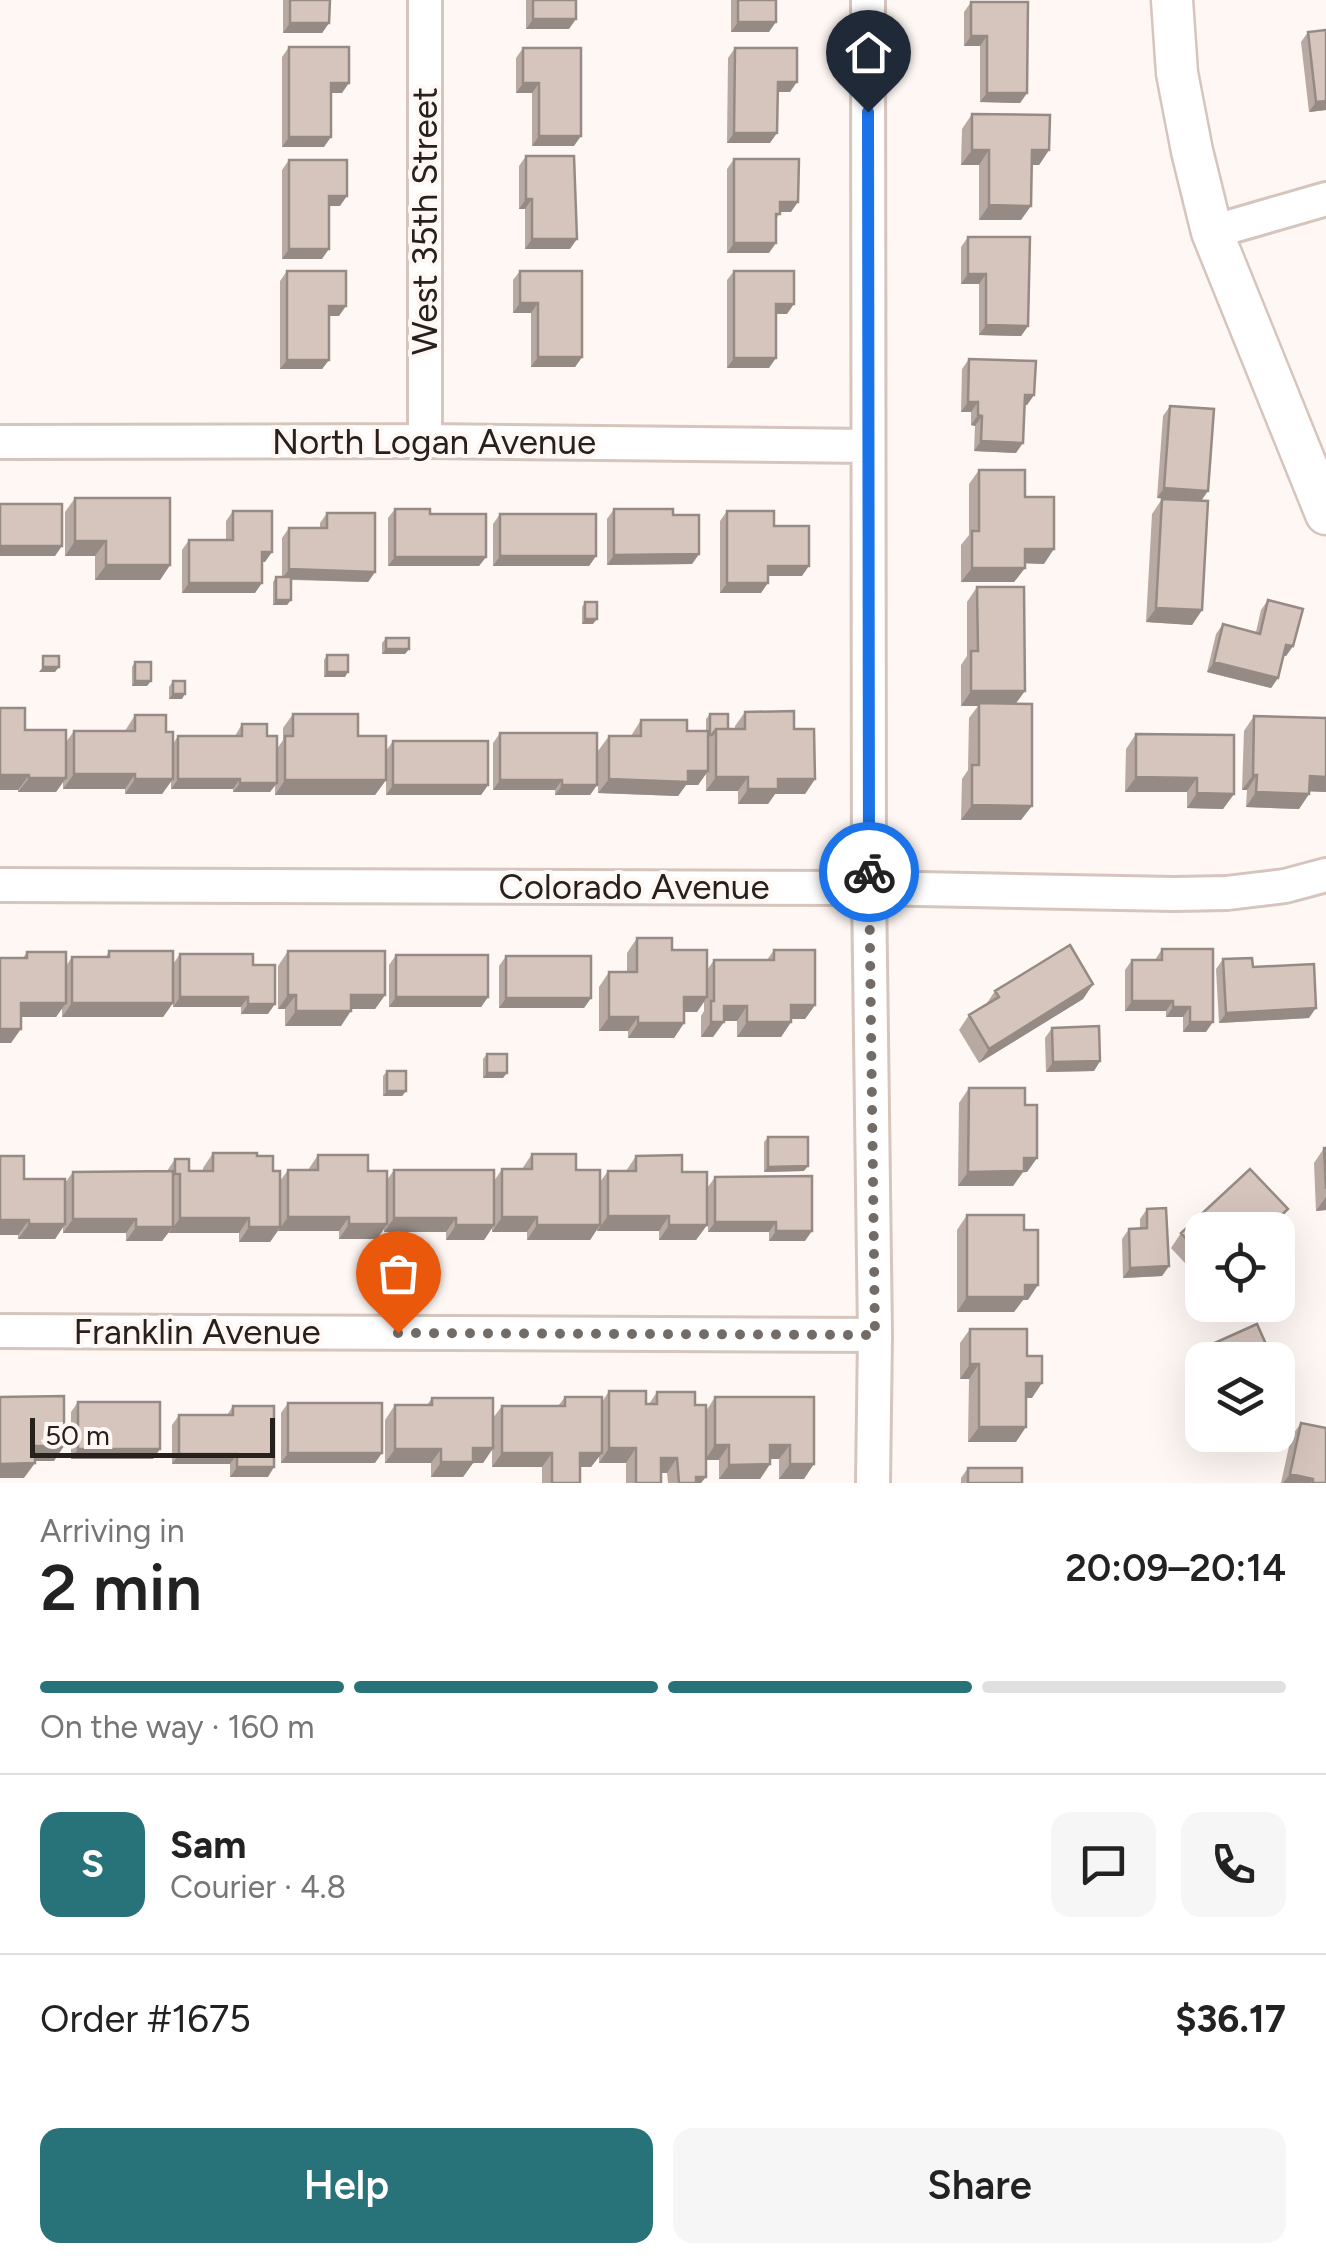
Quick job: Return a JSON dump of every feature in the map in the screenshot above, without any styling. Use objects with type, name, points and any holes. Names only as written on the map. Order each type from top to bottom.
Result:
[{"type":"street","name":"West 35th Street","points":[[424,0],[425,441]]},
{"type":"street","points":[[868,0],[874,1483]]},
{"type":"street","points":[[1172,0],[1178,73],[1212,232],[1326,514]]},
{"type":"street","points":[[1212,232],[1326,199]]},
{"type":"street","name":"North Logan Avenue","points":[[0,442],[868,446]]},
{"type":"street","name":"Colorado Avenue","points":[[0,885],[869,888],[1174,894],[1285,886],[1326,875]]},
{"type":"street","name":"Franklin Avenue","points":[[0,1332],[875,1335]]},
{"type":"building","points":[[290,0],[330,0],[329,23],[290,23]]},
{"type":"building","points":[[533,0],[576,0],[576,19],[533,19]]},
{"type":"building","points":[[738,0],[776,0],[776,22],[738,22]]},
{"type":"building","points":[[971,2],[1028,2],[1027,93],[987,93],[987,36],[971,36]]},
{"type":"building","points":[[1326,30],[1326,101],[1316,102],[1308,32]]},
{"type":"building","points":[[289,47],[349,47],[349,83],[331,83],[331,137],[289,137]]},
{"type":"building","points":[[523,48],[581,48],[581,136],[539,136],[539,83],[523,83]]},
{"type":"building","points":[[735,48],[797,48],[797,82],[778,82],[777,133],[734,133]]},
{"type":"building","points":[[972,114],[1050,115],[1049,150],[1032,150],[1031,206],[989,205],[989,150],[972,150]]},
{"type":"building","points":[[526,156],[574,156],[577,239],[532,239],[532,199],[526,199]]},
{"type":"building","points":[[734,159],[799,159],[798,202],[780,202],[776,243],[734,243]]},
{"type":"building","points":[[289,160],[347,160],[347,196],[329,196],[329,249],[289,249]]},
{"type":"building","points":[[968,237],[1030,237],[1028,326],[986,325],[986,274],[968,274]]},
{"type":"building","points":[[287,271],[346,271],[346,306],[329,306],[329,360],[287,360]]},
{"type":"building","points":[[520,271],[582,271],[582,357],[538,357],[538,303],[520,303]]},
{"type":"building","points":[[734,271],[794,271],[794,304],[776,304],[776,358],[734,358]]},
{"type":"building","points":[[969,359],[1036,361],[1034,395],[1025,395],[1023,443],[981,441],[978,402],[968,402]]},
{"type":"building","points":[[1170,406],[1214,409],[1208,491],[1164,488]]},
{"type":"building","points":[[979,470],[1025,470],[1025,497],[1054,497],[1054,549],[1025,549],[1025,568],[972,568],[972,531],[979,531]]},
{"type":"building","points":[[75,498],[170,498],[170,565],[106,565],[106,541],[75,541]]},
{"type":"building","points":[[1162,499],[1208,501],[1202,610],[1156,608]]},
{"type":"building","points":[[0,504],[62,504],[62,546],[0,546]]},
{"type":"building","points":[[395,509],[430,509],[430,514],[486,514],[486,557],[395,557]]},
{"type":"building","points":[[614,509],[673,509],[673,515],[699,515],[699,554],[614,555]]},
{"type":"building","points":[[233,511],[272,511],[272,552],[262,552],[262,583],[189,583],[189,540],[233,540]]},
{"type":"building","points":[[727,511],[774,511],[774,526],[809,526],[809,566],[768,566],[768,583],[727,583]]},
{"type":"building","points":[[327,513],[375,513],[375,572],[289,569],[289,528],[327,528]]},
{"type":"building","points":[[500,514],[596,514],[596,556],[500,556]]},
{"type":"building","points":[[276,577],[291,577],[291,600],[276,600]]},
{"type":"building","points":[[977,587],[1024,587],[1025,691],[971,691],[971,651],[978,651]]},
{"type":"building","points":[[1268,600],[1303,609],[1293,646],[1286,645],[1278,678],[1214,662],[1223,624],[1260,634]]},
{"type":"building","points":[[585,602],[597,602],[597,619],[585,619]]},
{"type":"building","points":[[386,638],[409,638],[409,649],[386,649]]},
{"type":"building","points":[[327,655],[348,655],[348,672],[327,672]]},
{"type":"building","points":[[43,656],[59,656],[59,667],[43,667]]},
{"type":"building","points":[[135,662],[151,662],[151,681],[135,681]]},
{"type":"building","points":[[173,681],[185,681],[185,694],[173,694]]},
{"type":"building","points":[[979,703],[1032,704],[1032,806],[972,805],[972,765],[979,765]]},
{"type":"building","points":[[0,708],[25,708],[25,730],[66,730],[66,778],[0,775]]},
{"type":"building","points":[[794,711],[794,729],[814,729],[815,779],[778,779],[778,789],[748,789],[748,777],[716,777],[716,729],[745,729],[745,712]]},
{"type":"building","points":[[293,714],[358,714],[358,736],[386,736],[386,780],[285,780],[285,736],[293,736]]},
{"type":"building","points":[[710,714],[728,714],[728,729],[716,729],[710,735]]},
{"type":"building","points":[[135,715],[166,715],[166,732],[173,732],[173,779],[135,779],[135,774],[74,774],[74,731],[135,731]]},
{"type":"building","points":[[1254,716],[1326,718],[1326,777],[1310,776],[1309,794],[1256,792]]},
{"type":"building","points":[[641,720],[687,720],[687,731],[708,731],[708,771],[688,771],[688,782],[609,779],[609,736],[641,736]]},
{"type":"building","points":[[242,724],[267,724],[267,736],[277,736],[277,783],[178,779],[178,736],[242,736]]},
{"type":"building","points":[[500,733],[597,733],[597,785],[562,785],[562,780],[500,780]]},
{"type":"building","points":[[1136,734],[1234,735],[1234,794],[1197,793],[1197,778],[1136,777]]},
{"type":"building","points":[[393,741],[488,741],[488,785],[393,785]]},
{"type":"building","points":[[637,938],[672,938],[672,950],[707,950],[707,997],[684,997],[684,1023],[638,1023],[638,1017],[609,1017],[609,972],[637,972]]},
{"type":"building","points":[[1070,945],[1093,984],[989,1049],[969,1015],[999,997],[995,991]]},
{"type":"building","points":[[1162,949],[1213,949],[1213,1022],[1190,1022],[1190,1007],[1173,1007],[1173,1001],[1132,1001],[1132,960],[1162,960]]},
{"type":"building","points":[[774,950],[815,950],[815,1005],[791,1005],[791,1022],[747,1022],[747,1006],[724,1006],[724,1022],[711,1022],[714,960],[774,960]]},
{"type":"building","points":[[109,951],[173,951],[173,1003],[72,1003],[72,957],[109,957]]},
{"type":"building","points":[[288,951],[385,951],[385,995],[351,995],[351,1011],[296,1011],[296,995],[288,995]]},
{"type":"building","points":[[27,952],[66,952],[66,1003],[21,1003],[21,1029],[0,1029],[0,958],[27,958]]},
{"type":"building","points":[[180,954],[253,954],[253,965],[275,965],[275,1004],[248,1004],[248,997],[180,997]]},
{"type":"building","points":[[396,955],[488,955],[488,997],[396,997]]},
{"type":"building","points":[[506,956],[591,956],[591,998],[506,998]]},
{"type":"building","points":[[1252,958],[1253,967],[1314,964],[1316,1008],[1226,1013],[1223,959]]},
{"type":"building","points":[[1099,1026],[1100,1061],[1053,1062],[1052,1028]]},
{"type":"building","points":[[487,1054],[507,1054],[507,1073],[487,1073]]},
{"type":"building","points":[[387,1071],[406,1071],[406,1091],[387,1091]]},
{"type":"building","points":[[969,1088],[1025,1088],[1025,1105],[1037,1105],[1037,1158],[1024,1158],[1024,1171],[968,1172]]},
{"type":"building","points":[[768,1137],[808,1137],[808,1166],[768,1167]]},
{"type":"building","points":[[213,1153],[273,1156],[273,1171],[280,1171],[280,1227],[249,1227],[249,1218],[180,1218],[180,1174],[175,1174],[175,1159],[189,1159],[189,1171],[213,1171]]},
{"type":"building","points":[[532,1154],[576,1154],[576,1170],[600,1170],[600,1225],[537,1225],[537,1217],[502,1217],[502,1169],[532,1169]]},
{"type":"building","points":[[318,1155],[368,1155],[368,1171],[387,1171],[387,1224],[349,1224],[349,1217],[288,1217],[288,1170],[318,1170]]},
{"type":"building","points":[[682,1155],[682,1172],[707,1172],[707,1225],[669,1225],[669,1216],[608,1216],[608,1171],[636,1171],[636,1156]]},
{"type":"building","points":[[0,1156],[24,1156],[24,1179],[65,1179],[65,1224],[0,1220]]},
{"type":"building","points":[[1250,1169],[1288,1209],[1285,1212],[1204,1212]]},
{"type":"building","points":[[394,1170],[494,1170],[494,1225],[456,1225],[456,1218],[394,1218]]},
{"type":"building","points":[[173,1171],[173,1227],[136,1227],[136,1219],[73,1219],[73,1172]]},
{"type":"building","points":[[812,1176],[812,1231],[776,1231],[776,1222],[715,1222],[715,1177]]},
{"type":"building","points":[[1166,1208],[1169,1266],[1130,1268],[1129,1229],[1147,1228],[1147,1209]]},
{"type":"building","points":[[967,1215],[1024,1215],[1024,1230],[1038,1230],[1038,1285],[1025,1285],[1025,1297],[967,1297]]},
{"type":"building","points":[[1257,1324],[1265,1342],[1217,1342]]},
{"type":"building","points":[[970,1329],[1027,1329],[1027,1356],[1042,1356],[1042,1383],[1026,1383],[1026,1427],[979,1427],[979,1364],[970,1364]]},
{"type":"building","points":[[609,1391],[646,1391],[646,1404],[657,1404],[657,1392],[695,1392],[695,1405],[706,1405],[706,1477],[696,1477],[696,1483],[679,1483],[677,1458],[661,1458],[661,1483],[636,1483],[636,1448],[609,1448]]},
{"type":"building","points":[[64,1396],[64,1446],[35,1446],[35,1463],[0,1464],[0,1397]]},
{"type":"building","points":[[565,1397],[602,1397],[602,1453],[580,1453],[580,1483],[552,1483],[552,1453],[502,1453],[502,1406],[565,1406]]},
{"type":"building","points":[[715,1397],[814,1397],[814,1464],[790,1464],[790,1445],[770,1445],[770,1464],[729,1465],[729,1445],[715,1445]]},
{"type":"building","points":[[432,1398],[493,1398],[493,1448],[473,1448],[473,1462],[441,1462],[441,1449],[395,1449],[395,1405],[432,1405]]},
{"type":"building","points":[[78,1402],[160,1402],[160,1449],[78,1449]]},
{"type":"building","points":[[288,1403],[382,1403],[382,1453],[288,1453]]},
{"type":"building","points":[[233,1406],[274,1406],[274,1467],[237,1467],[237,1454],[179,1454],[179,1415],[233,1415]]},
{"type":"building","points":[[1301,1423],[1326,1428],[1326,1483],[1313,1483],[1313,1479],[1290,1474]]},
{"type":"building","points":[[968,1468],[1022,1468],[1022,1483],[968,1483]]},
{"type":"way so far","points":[[398,1333],[875,1335],[869,872]]},
{"type":"route","points":[[868,112],[869,872]]}]
